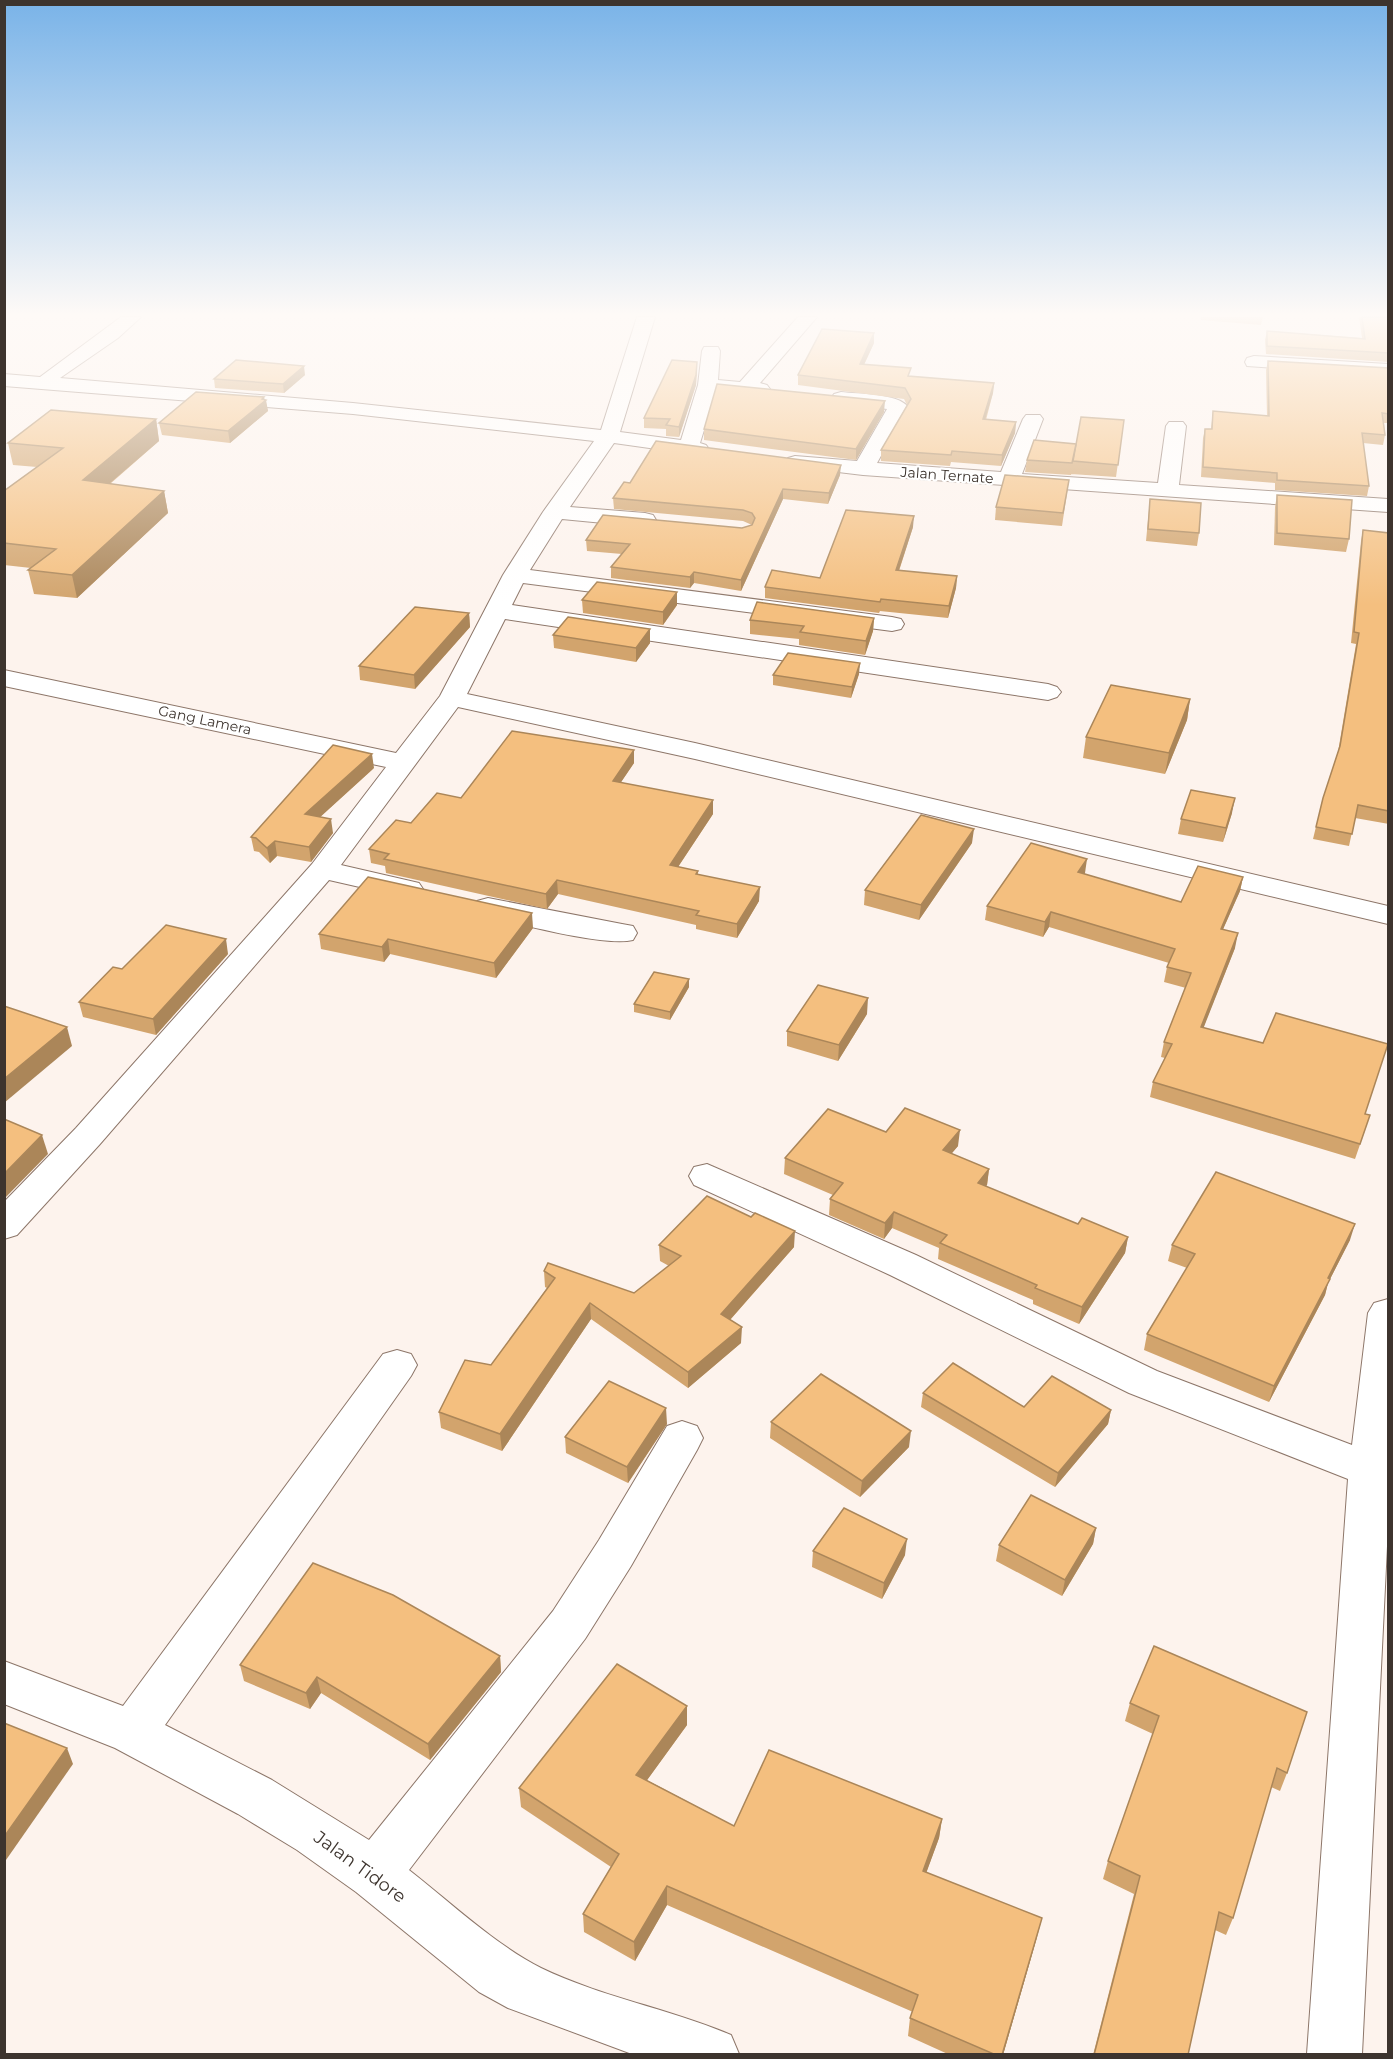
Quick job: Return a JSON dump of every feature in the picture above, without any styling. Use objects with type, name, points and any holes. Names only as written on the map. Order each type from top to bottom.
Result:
[{"type":"street","points":[[394,413],[609,436],[722,452]]},
{"type":"street","points":[[4,1226],[125,1094],[322,870],[404,763],[452,698],[515,574],[554,512],[609,436],[616,413]]},
{"type":"street","points":[[689,447],[699,413]]},
{"type":"street","points":[[863,469],[895,413]]},
{"type":"street","points":[[1009,479],[1033,419]]},
{"type":"street","points":[[1168,490],[1176,426]]},
{"type":"street","name":"Jalan Ternate","points":[[776,460],[863,469],[1389,506]]},
{"type":"street","points":[[554,512],[660,522]]},
{"type":"street","points":[[515,574],[892,624]]},
{"type":"street","points":[[496,610],[1048,692]]},
{"type":"street","name":"Gang Lamera","points":[[5,678],[404,763]]},
{"type":"street","points":[[452,698],[696,751],[1389,915]]},
{"type":"street","points":[[322,870],[557,922],[622,933]]},
{"type":"street","points":[[707,1176],[903,1265],[1143,1382],[1370,1470]]},
{"type":"street","points":[[1335,2055],[1370,1470],[1389,1313]]},
{"type":"street","points":[[132,1732],[397,1365]]},
{"type":"street","points":[[374,1874],[569,1625],[615,1553],[682,1438]]},
{"type":"street","name":"Jalan Tidore","points":[[4,1682],[132,1732],[255,1797],[315,1833],[374,1874],[498,1973],[526,1989],[712,2055]]},
{"type":"building","points":[[47,413],[87,413],[156,419],[83,480],[164,491],[72,575],[28,570],[56,549],[4,543],[4,491],[63,448],[8,443]]},
{"type":"building","points":[[171,413],[250,413],[228,431],[159,423]]},
{"type":"building","points":[[646,413],[684,413],[679,427],[666,425],[670,419],[644,418]]},
{"type":"building","points":[[709,413],[878,413],[856,449],[704,429]]},
{"type":"building","points":[[903,413],[985,413],[983,419],[1016,422],[1002,455],[952,451],[951,455],[881,450]]},
{"type":"building","points":[[1213,413],[1269,416],[1269,413],[1382,413],[1385,435],[1362,433],[1369,486],[1277,480],[1277,473],[1203,467],[1205,429],[1212,429]]},
{"type":"building","points":[[1081,417],[1124,420],[1118,465],[1073,461]]},
{"type":"building","points":[[1034,440],[1076,444],[1072,463],[1027,460]]},
{"type":"building","points":[[656,441],[841,465],[829,493],[783,489],[741,580],[694,572],[690,577],[611,567],[630,544],[586,540],[603,515],[742,528],[752,525],[755,518],[752,513],[743,510],[613,498],[624,482],[630,483]]},
{"type":"building","points":[[1005,475],[1069,480],[1063,513],[996,507]]},
{"type":"building","points":[[1277,495],[1352,500],[1349,539],[1277,533]]},
{"type":"building","points":[[1150,499],[1201,503],[1199,533],[1148,529]]},
{"type":"building","points":[[846,510],[914,516],[896,570],[957,576],[949,606],[881,599],[880,602],[765,587],[772,570],[820,578]]},
{"type":"building","points":[[1363,530],[1389,533],[1389,811],[1358,805],[1352,834],[1316,827],[1340,746],[1359,633],[1354,632]]},
{"type":"building","points":[[597,582],[677,592],[663,612],[582,600]]},
{"type":"building","points":[[757,602],[874,618],[866,641],[800,632],[804,626],[750,620]]},
{"type":"building","points":[[415,607],[469,613],[414,675],[359,666]]},
{"type":"building","points":[[568,617],[650,629],[636,648],[553,635]]},
{"type":"building","points":[[788,653],[860,663],[852,687],[773,675]]},
{"type":"building","points":[[1111,685],[1190,699],[1169,753],[1086,737]]},
{"type":"building","points":[[512,731],[634,750],[613,781],[713,800],[670,865],[698,871],[696,874],[760,887],[737,924],[696,915],[699,911],[557,880],[546,894],[384,859],[389,854],[369,849],[396,820],[411,823],[437,793],[461,798]]},
{"type":"building","points":[[333,745],[372,754],[305,814],[331,819],[309,847],[275,841],[267,848],[256,838],[251,837]]},
{"type":"building","points":[[1191,790],[1235,798],[1226,828],[1181,819]]},
{"type":"building","points":[[921,815],[974,829],[921,905],[865,890]]},
{"type":"building","points":[[1031,843],[1087,859],[1078,872],[1181,902],[1198,866],[1243,877],[1221,929],[1238,933],[1201,1027],[1263,1043],[1276,1013],[1388,1044],[1365,1114],[1370,1115],[1360,1144],[1153,1082],[1172,1044],[1164,1042],[1191,973],[1167,967],[1175,949],[1051,912],[1045,922],[987,906]]},
{"type":"building","points":[[368,877],[532,913],[494,963],[388,939],[382,947],[319,934]]},
{"type":"building","points":[[166,925],[226,939],[153,1019],[79,1002],[113,967],[122,969]]},
{"type":"building","points":[[654,972],[689,979],[670,1012],[634,1004]]},
{"type":"building","points":[[818,985],[868,998],[839,1045],[787,1031]]},
{"type":"building","points":[[4,1006],[67,1027],[4,1079]]},
{"type":"building","points":[[905,1108],[960,1130],[943,1150],[989,1169],[978,1183],[1078,1224],[1082,1218],[1128,1237],[1082,1307],[1035,1288],[1037,1285],[940,1243],[947,1235],[894,1212],[885,1223],[830,1199],[843,1183],[785,1158],[828,1109],[886,1132]]},
{"type":"building","points":[[4,1119],[42,1135],[4,1174]]},
{"type":"building","points":[[1216,1172],[1355,1224],[1328,1278],[1330,1279],[1274,1386],[1147,1334],[1195,1254],[1172,1245]]},
{"type":"building","points":[[707,1196],[751,1217],[755,1213],[795,1231],[721,1314],[742,1327],[688,1372],[590,1303],[500,1434],[439,1412],[465,1360],[491,1365],[555,1278],[544,1271],[548,1263],[634,1293],[681,1256],[659,1245]]},
{"type":"building","points":[[953,1363],[1024,1407],[1052,1376],[1111,1410],[1058,1473],[923,1393]]},
{"type":"building","points":[[821,1374],[911,1431],[862,1481],[771,1422]]},
{"type":"building","points":[[609,1381],[666,1408],[627,1467],[565,1437]]},
{"type":"building","points":[[1031,1495],[1096,1528],[1065,1580],[999,1545]]},
{"type":"building","points":[[844,1508],[907,1539],[884,1583],[813,1551]]},
{"type":"building","points":[[313,1563],[393,1595],[500,1656],[428,1744],[317,1677],[306,1693],[240,1665]]},
{"type":"building","points":[[1154,1646],[1307,1712],[1287,1773],[1277,1768],[1233,1918],[1219,1912],[1188,2055],[1094,2055],[1140,1876],[1108,1861],[1159,1716],[1130,1703]]},
{"type":"building","points":[[617,1664],[687,1706],[636,1775],[734,1826],[769,1750],[942,1819],[923,1871],[1042,1918],[1002,2055],[996,2055],[910,2018],[918,1995],[667,1886],[634,1942],[583,1914],[619,1854],[519,1788]]},
{"type":"building","points":[[4,1723],[67,1748],[4,1837]]}]
